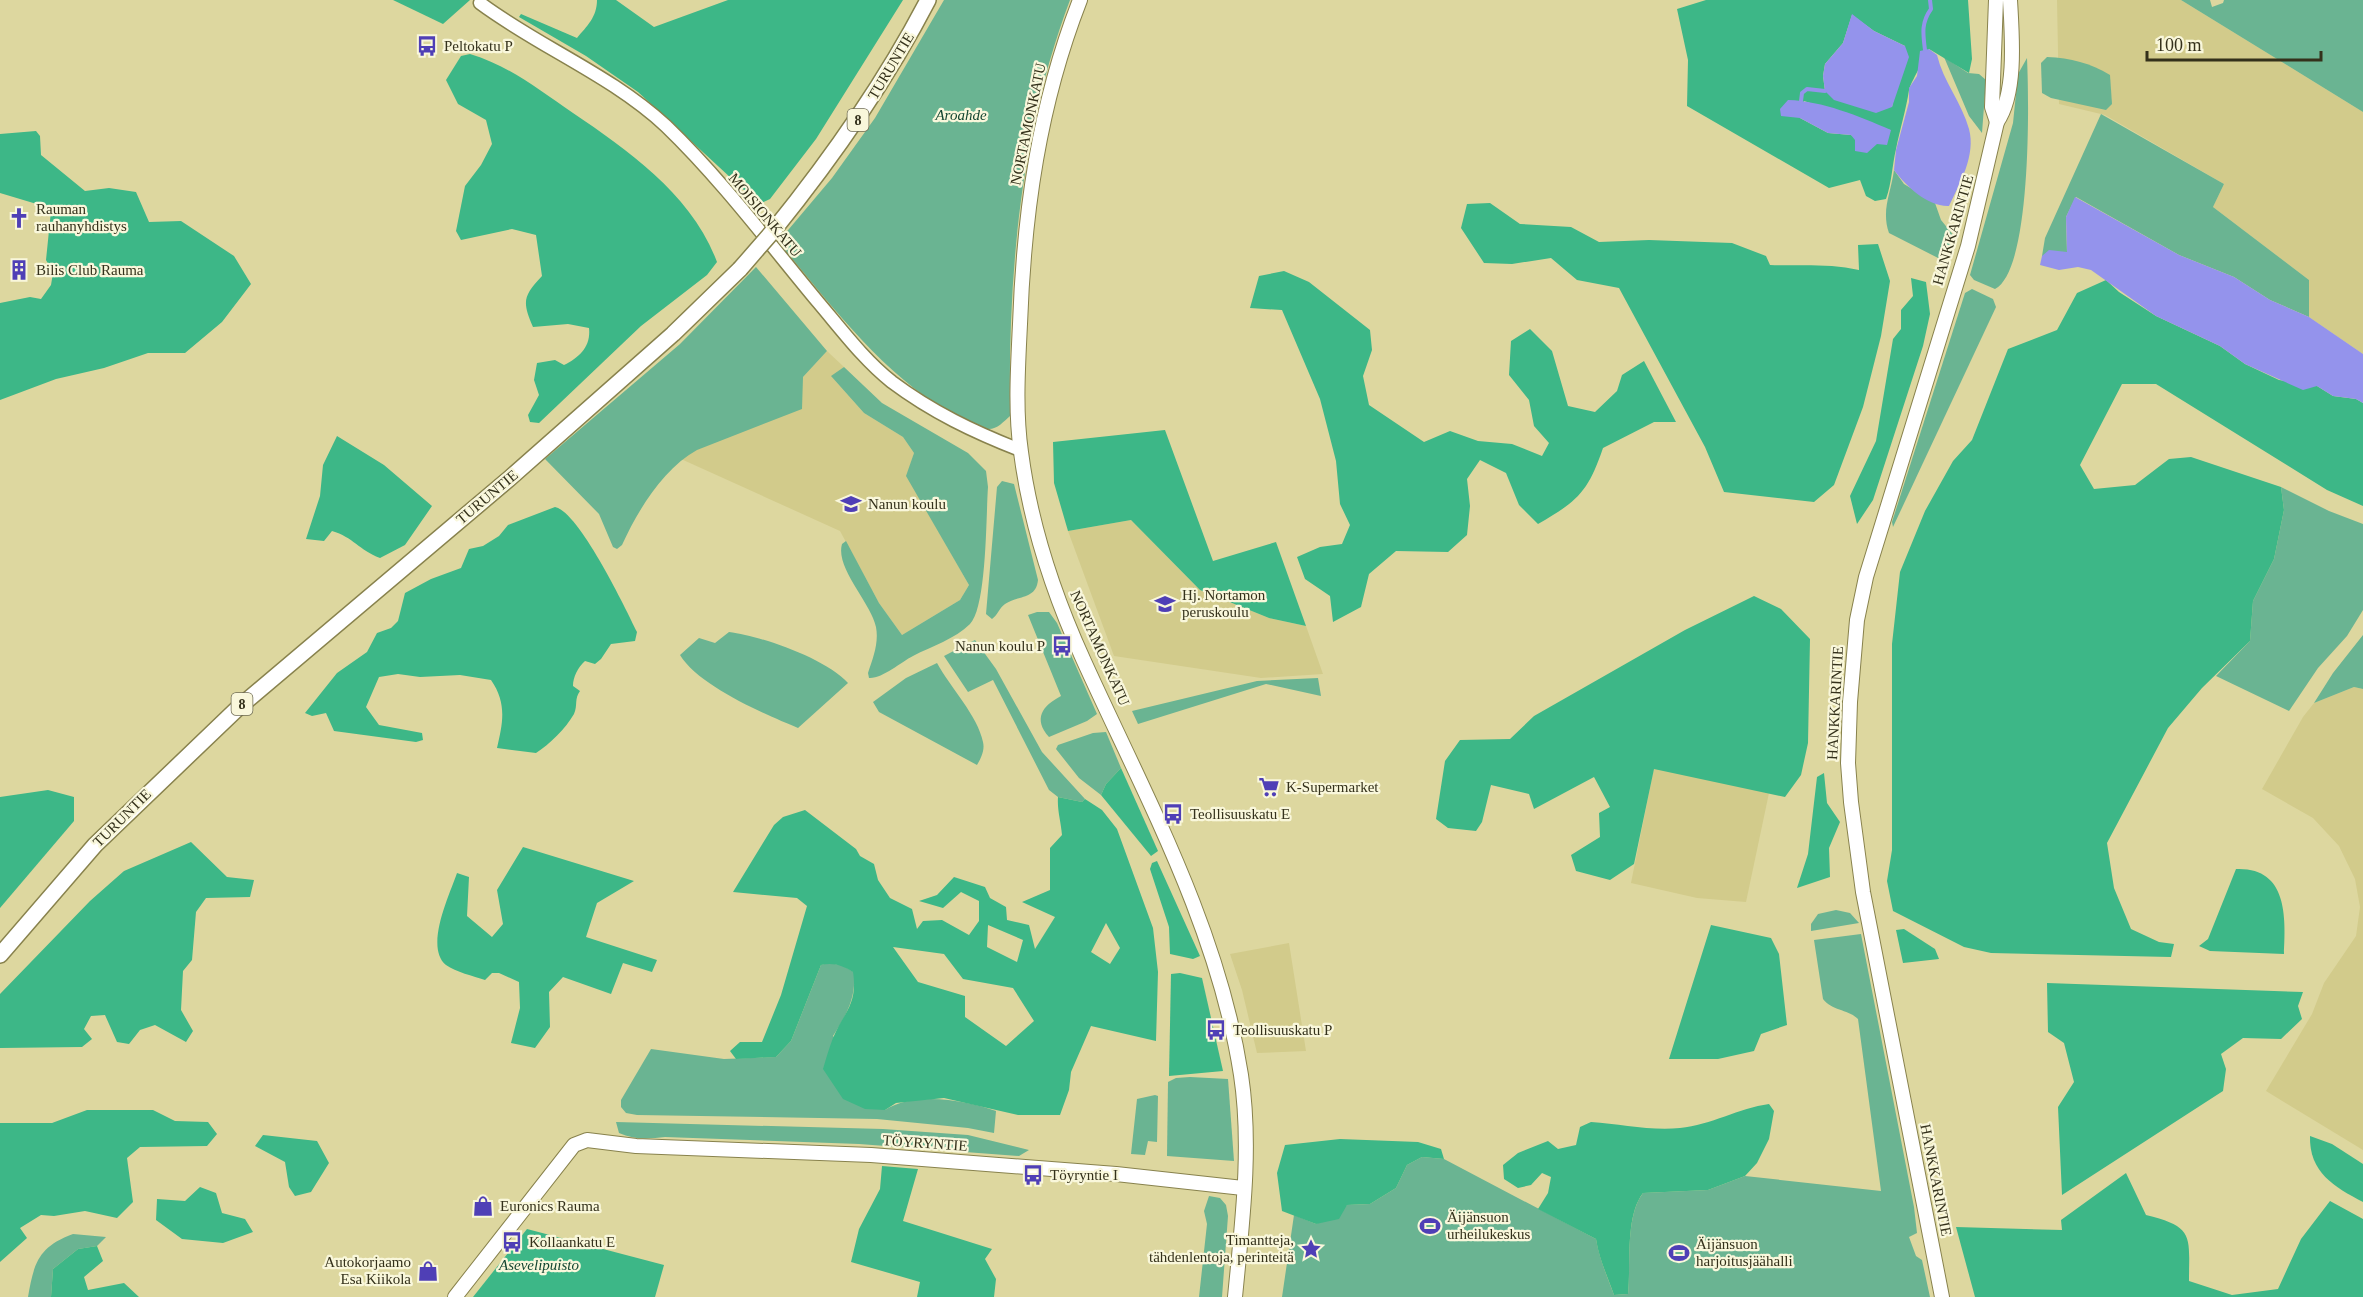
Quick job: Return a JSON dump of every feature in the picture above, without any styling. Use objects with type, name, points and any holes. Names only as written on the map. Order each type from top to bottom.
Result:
[{"type":"highway","name":"TURUNTIE","points":[[0,955],[95,845],[151,788],[238,708],[510,478],[673,334],[740,269],[842,144],[880,86],[928,0]]},
{"type":"main road","name":"NORTAMONKATU","points":[[1080,0],[1050,89],[1034,162],[1020,318],[1020,450],[1041,542],[1059,599],[1083,658],[1114,721],[1183,878],[1213,960],[1238,1055],[1246,1129],[1235,1297]]},
{"type":"main road","name":"HANKKARINTIE","points":[[1996,0],[1992,106],[1997,122]]},
{"type":"main road","name":"HANKKARINTIE","points":[[1941,1297],[1863,892],[1848,763],[1850,702],[1857,620],[1866,577],[1968,246],[1997,122],[2006,109],[2012,41],[2010,0]]},
{"type":"main road","name":"TÖYRYNTIE","points":[[455,1297],[574,1145],[587,1140],[646,1147],[849,1154],[992,1164],[1243,1188]]},
{"type":"street","name":"MOISIONKATU","points":[[480,3],[626,95],[664,125],[701,163],[852,342],[890,381],[938,414],[979,434],[1020,450]]},
{"type":"shaded area","points":[[2057,0],[2181,0],[2363,112],[2363,354],[2309,317],[2309,280],[2213,207],[2224,184],[2105,115],[2059,104]]},
{"type":"shaded area","points":[[1852,14],[1874,31],[1905,46],[1909,57],[1892,107],[1876,113],[1834,100],[1825,91],[1823,76],[1825,64],[1843,43]]},
{"type":"shaded area","points":[[1929,49],[1937,55],[1966,119],[1971,139],[1966,169],[1949,206],[1926,199],[1911,189],[1894,170],[1896,150],[1909,102],[1909,88],[1917,76],[1920,51]]},
{"type":"shaded area","points":[[1788,100],[1827,106],[1891,130],[1887,145],[1877,144],[1867,153],[1855,151],[1855,140],[1851,135],[1828,133],[1800,118],[1781,116],[1780,109]]},
{"type":"shaded area","points":[[2075,197],[2179,255],[2234,277],[2270,300],[2309,317],[2363,354],[2363,403],[2356,399],[2333,396],[2317,386],[2303,390],[2245,364],[2220,346],[2156,316],[2091,270],[2078,267],[2059,270],[2040,265],[2042,256],[2049,250],[2067,252],[2066,217]]},
{"type":"shaded area","name":"Nanun koulu","points":[[827,351],[844,367],[832,377],[864,413],[903,437],[914,453],[907,476],[969,585],[960,600],[902,635],[879,603],[840,531],[681,459],[803,377]]},
{"type":"shaded area","name":"Hj. Nortamon peruskoulu","points":[[1131,520],[1200,590],[1269,618],[1306,626],[1323,674],[1261,678],[1114,656],[1068,531]]},
{"type":"shaded area","points":[[2354,687],[2363,689],[2363,1150],[2266,1091],[2312,1014],[2324,983],[2356,936],[2360,907],[2355,879],[2339,846],[2313,818],[2262,789],[2303,717],[2314,703]]},
{"type":"shaded area","points":[[1654,768],[1769,793],[1746,902],[1697,898],[1631,883]]},
{"type":"shaded area","points":[[1289,943],[1306,1051],[1257,1053],[1242,990],[1230,954]]},
{"type":"green space","points":[[393,0],[470,0],[443,24]]},
{"type":"green space","points":[[597,0],[616,0],[654,27],[728,0],[903,0],[816,139],[770,199],[759,204],[638,92],[586,56],[519,17],[521,14],[577,38],[593,16]]},
{"type":"green space","name":"Aroahde","points":[[944,0],[1070,0],[1039,101],[1020,205],[1011,310],[1010,416],[991,429],[972,424],[949,412],[900,377],[836,312],[778,242],[832,178],[875,118]]},
{"type":"green space","points":[[1706,0],[1968,0],[1972,59],[1969,73],[1929,49],[1909,90],[1886,199],[1875,201],[1866,196],[1860,180],[1829,188],[1687,106],[1688,60],[1677,9]],"holes":[[[1852,15],[1874,31],[1905,46],[1892,107],[1825,91],[1823,76],[1825,64],[1843,43]],[[1804,101],[1890,130],[1870,148],[1851,135],[1828,133],[1800,118]]]},
{"type":"green space","points":[[2181,0],[2210,0],[2212,7],[2223,3],[2224,0],[2363,0],[2363,112]]},
{"type":"green space","points":[[470,54],[524,79],[637,159],[675,195],[692,216],[717,262],[707,275],[641,326],[539,423],[530,422],[528,415],[539,395],[534,380],[537,363],[555,360],[564,365],[575,358],[586,346],[589,328],[568,324],[533,327],[526,300],[531,289],[542,276],[536,235],[512,229],[461,240],[456,231],[465,186],[481,165],[492,144],[486,120],[458,104],[446,80],[461,56]]},
{"type":"green space","points":[[1944,57],[1968,73],[1979,74],[1986,80],[1982,133],[1969,116]]},
{"type":"green space","points":[[2047,57],[2080,62],[2110,75],[2112,104],[2106,110],[2051,98],[2042,93],[2041,63]]},
{"type":"green space","points":[[2027,58],[2028,144],[2022,218],[2016,251],[2007,275],[1995,289],[1974,280],[1970,275],[2013,123],[2018,74]]},
{"type":"green space","points":[[2101,114],[2224,184],[2213,207],[2309,280],[2309,317],[2270,300],[2234,277],[2179,255],[2076,197],[2066,217],[2067,253],[2042,256],[2045,238]]},
{"type":"green space","points":[[36,131],[40,136],[41,155],[85,191],[109,188],[136,192],[149,222],[181,221],[234,256],[251,284],[222,322],[185,353],[148,353],[104,368],[56,379],[0,400],[0,303],[30,297],[41,299],[51,285],[53,273],[46,260],[51,211],[40,205],[0,193],[0,134]]},
{"type":"green space","points":[[1894,170],[1904,184],[1935,203],[1941,220],[1954,236],[1949,253],[1942,260],[1889,233],[1886,209]]},
{"type":"green space","points":[[1490,203],[1520,224],[1571,227],[1599,242],[1649,240],[1732,243],[1766,256],[1770,265],[1826,266],[1859,270],[1858,245],[1878,244],[1890,281],[1881,336],[1863,407],[1834,485],[1814,502],[1724,492],[1705,447],[1619,288],[1577,280],[1551,258],[1512,264],[1484,263],[1461,228],[1467,204]]},
{"type":"green space","points":[[756,267],[827,351],[803,377],[802,409],[697,450],[685,458],[673,468],[653,492],[622,545],[617,549],[613,547],[599,514],[545,459],[680,344]]},
{"type":"green space","points":[[1284,271],[1309,282],[1370,330],[1372,350],[1363,376],[1369,405],[1424,442],[1450,431],[1478,441],[1512,444],[1542,456],[1549,443],[1534,426],[1529,400],[1509,375],[1511,341],[1530,329],[1552,351],[1568,406],[1595,412],[1617,391],[1622,375],[1644,361],[1676,422],[1654,422],[1603,448],[1592,475],[1580,494],[1563,509],[1538,524],[1519,505],[1506,473],[1480,460],[1467,479],[1470,506],[1467,535],[1448,552],[1396,551],[1369,574],[1361,607],[1333,622],[1330,596],[1305,579],[1297,557],[1320,547],[1342,544],[1350,525],[1340,504],[1336,461],[1320,399],[1282,310],[1250,308],[1259,276]]},
{"type":"green space","points":[[1911,278],[1926,282],[1930,314],[1923,346],[1873,500],[1857,524],[1850,496],[1876,441],[1893,339],[1901,329],[1901,310],[1913,296]]},
{"type":"green space","points":[[2106,280],[2119,292],[2156,316],[2220,346],[2245,364],[2279,380],[2317,386],[2333,396],[2356,399],[2363,403],[2363,506],[2327,490],[2156,384],[2122,384],[2080,465],[2094,489],[2135,485],[2169,459],[2191,457],[2281,487],[2284,510],[2274,559],[2253,601],[2250,641],[2202,688],[2168,728],[2107,843],[2114,888],[2131,929],[2159,942],[2174,944],[2171,957],[1991,953],[1964,947],[1893,911],[1887,881],[1892,850],[1892,644],[1900,572],[1925,511],[1953,461],[1972,440],[2008,349],[2057,330],[2077,293]]},
{"type":"green space","points":[[1972,289],[1993,299],[1996,307],[1893,527],[1892,522],[1965,293]]},
{"type":"green space","points":[[844,367],[882,403],[968,453],[986,471],[988,487],[983,580],[976,614],[970,624],[950,638],[874,678],[869,678],[868,673],[876,645],[876,627],[868,607],[848,574],[841,553],[842,544],[846,541],[879,603],[902,635],[960,600],[969,585],[906,476],[914,453],[903,437],[864,413],[831,376]]},
{"type":"green space","points":[[1165,430],[1213,561],[1276,542],[1306,626],[1269,618],[1200,590],[1131,520],[1068,531],[1054,483],[1053,442]]},
{"type":"green space","points":[[337,436],[384,465],[432,506],[405,545],[380,558],[332,531],[324,541],[306,539],[320,496],[323,465]]},
{"type":"green space","points":[[1002,481],[1014,484],[1038,580],[1034,591],[1005,604],[992,619],[986,614],[997,487]]},
{"type":"green space","points":[[2281,487],[2329,511],[2363,524],[2363,610],[2347,636],[2318,668],[2289,711],[2216,676],[2250,641],[2253,601],[2274,559],[2284,510]]},
{"type":"green space","points":[[555,507],[565,513],[588,542],[637,632],[635,641],[611,644],[595,664],[585,661],[580,666],[573,683],[573,686],[580,691],[574,714],[546,746],[536,753],[497,748],[501,730],[502,705],[496,688],[491,680],[460,675],[420,677],[398,674],[379,677],[366,707],[379,725],[422,733],[423,740],[416,742],[334,731],[326,713],[312,716],[305,713],[337,673],[367,652],[377,633],[391,628],[398,621],[405,593],[431,579],[461,568],[469,549],[483,546],[499,536],[508,525]]},
{"type":"green space","points":[[1754,596],[1781,609],[1810,639],[1808,743],[1801,775],[1785,797],[1654,769],[1634,864],[1610,880],[1576,871],[1571,855],[1600,837],[1599,813],[1610,807],[1594,777],[1534,809],[1529,794],[1491,785],[1482,822],[1476,831],[1448,828],[1436,819],[1445,761],[1460,740],[1510,739],[1534,716],[1685,630]]},
{"type":"green space","points":[[1049,612],[1057,623],[1097,714],[1087,721],[1049,737],[1041,724],[1042,714],[1049,704],[1061,696],[1028,615]]},
{"type":"green space","points":[[729,632],[775,643],[809,657],[838,674],[848,683],[798,728],[784,722],[717,688],[702,678],[680,655],[699,638],[715,643]]},
{"type":"green space","points":[[2363,635],[2363,689],[2354,687],[2314,703],[2333,673]]},
{"type":"green space","points":[[975,640],[996,669],[1042,752],[1085,799],[1082,802],[1058,797],[1049,790],[993,680],[968,692],[944,656]]},
{"type":"green space","points":[[937,663],[970,712],[980,732],[983,748],[977,765],[879,712],[873,702],[906,678]]},
{"type":"green space","points":[[1318,678],[1321,696],[1266,684],[1138,724],[1132,711],[1257,681]]},
{"type":"green space","points":[[1106,732],[1121,768],[1106,784],[1101,795],[1079,778],[1056,749],[1058,745],[1093,733]]},
{"type":"green space","points":[[1121,768],[1158,851],[1151,856],[1101,795],[1106,784]]},
{"type":"green space","points":[[1824,773],[1827,803],[1840,822],[1829,848],[1830,877],[1797,888],[1808,854],[1817,777]]},
{"type":"green space","points":[[48,790],[74,797],[74,821],[0,908],[0,797]]},
{"type":"green space","points":[[1058,797],[1082,802],[1085,799],[1102,810],[1117,829],[1153,928],[1158,972],[1156,1041],[1091,1026],[1071,1072],[1069,1090],[1060,1115],[1018,1115],[944,1098],[896,1103],[885,1110],[865,1109],[843,1099],[823,1069],[833,1038],[854,992],[853,972],[842,966],[830,964],[821,965],[791,1041],[776,1057],[736,1059],[730,1051],[740,1042],[762,1042],[781,995],[807,906],[797,898],[733,892],[774,825],[783,817],[805,810],[856,849],[860,856],[874,864],[878,880],[890,898],[912,909],[917,929],[923,921],[942,920],[969,935],[979,921],[979,901],[961,892],[943,908],[919,901],[937,895],[954,877],[985,887],[990,898],[1006,907],[1007,920],[1029,925],[1035,949],[1055,917],[1022,902],[1050,890],[1050,848],[1062,835]],"holes":[[[1106,923],[1120,948],[1110,964],[1091,952]],[[988,925],[1023,940],[1017,962],[987,947]],[[893,947],[944,954],[963,979],[1013,988],[1034,1021],[1006,1046],[965,1017],[965,996],[918,982]]]},
{"type":"green space","points":[[191,842],[227,877],[254,880],[250,897],[206,898],[196,912],[192,960],[183,971],[181,1010],[193,1031],[186,1042],[155,1025],[140,1030],[129,1044],[117,1042],[105,1015],[91,1016],[84,1029],[92,1039],[82,1047],[0,1048],[0,994],[90,901],[124,871]]},
{"type":"green space","points":[[523,847],[634,881],[597,903],[586,937],[657,960],[652,972],[623,963],[611,994],[563,977],[549,992],[550,1027],[535,1048],[511,1043],[520,1008],[519,982],[499,973],[492,973],[485,980],[455,970],[446,965],[440,957],[437,946],[441,920],[457,873],[469,877],[467,916],[492,937],[503,924],[497,890]]},
{"type":"green space","points":[[1157,861],[1200,956],[1193,959],[1170,954],[1169,927],[1150,869],[1152,863]]},
{"type":"green space","points":[[2236,869],[2253,870],[2265,876],[2274,885],[2283,909],[2284,954],[2210,951],[2199,946],[2208,939]]},
{"type":"green space","points":[[1836,910],[1850,913],[1859,923],[1811,931],[1811,924],[1818,914]]},
{"type":"green space","points":[[1711,925],[1771,938],[1779,954],[1787,1025],[1761,1034],[1754,1051],[1718,1059],[1669,1059]]},
{"type":"green space","points":[[1904,929],[1935,949],[1939,959],[1903,963],[1896,930]]},
{"type":"green space","name":"Äijänsuon urheilukeskus","points":[[1861,934],[1914,1207],[1917,1233],[1909,1237],[1916,1256],[1922,1260],[1930,1297],[1282,1297],[1294,1215],[1316,1224],[1347,1205],[1370,1204],[1396,1188],[1407,1165],[1422,1157],[1444,1159],[1596,1239],[1614,1295],[1628,1294],[1631,1228],[1637,1203],[1643,1193],[1708,1190],[1745,1176],[1881,1191],[1858,1019],[1850,1013],[1831,1006],[1823,999],[1814,940]]},
{"type":"green space","points":[[828,963],[841,965],[854,972],[854,990],[850,1006],[833,1036],[885,1110],[897,1104],[925,1099],[970,1104],[996,1111],[994,1133],[968,1128],[877,1119],[637,1115],[626,1113],[621,1107],[621,1100],[651,1049],[724,1059],[776,1057],[791,1041],[821,965]]},
{"type":"green space","points":[[1180,973],[1202,978],[1223,1071],[1169,1076],[1171,974]]},
{"type":"green space","points":[[2047,983],[2303,992],[2298,1006],[2302,1019],[2281,1039],[2243,1038],[2221,1054],[2226,1069],[2223,1091],[2062,1195],[2058,1107],[2074,1082],[2064,1043],[2048,1032]]},
{"type":"green space","points":[[1176,1078],[1228,1079],[1234,1161],[1167,1156],[1168,1082]]},
{"type":"green space","points":[[1158,1096],[1157,1142],[1148,1141],[1145,1155],[1131,1154],[1137,1099]]},
{"type":"green space","points":[[1769,1104],[1774,1111],[1769,1139],[1757,1163],[1745,1176],[1708,1190],[1643,1193],[1633,1214],[1631,1227],[1628,1294],[1614,1295],[1596,1239],[1538,1209],[1548,1193],[1551,1177],[1542,1173],[1531,1185],[1518,1188],[1504,1179],[1503,1165],[1518,1153],[1548,1141],[1558,1149],[1576,1145],[1580,1127],[1591,1122],[1647,1128],[1680,1128],[1703,1124]]},
{"type":"green space","points":[[87,1110],[153,1110],[175,1121],[208,1122],[217,1134],[207,1146],[140,1147],[127,1158],[133,1202],[117,1218],[85,1211],[54,1216],[41,1215],[20,1228],[27,1238],[0,1262],[0,1123],[52,1123]]},
{"type":"green space","points":[[616,1122],[883,1129],[968,1135],[1029,1150],[1019,1156],[859,1144],[642,1138],[619,1133]]},
{"type":"green space","points":[[263,1135],[317,1141],[329,1163],[311,1192],[295,1196],[289,1187],[285,1162],[255,1146]]},
{"type":"green space","points":[[2310,1136],[2332,1144],[2363,1164],[2363,1202],[2325,1177],[2314,1159]]},
{"type":"green space","points":[[1340,1139],[1418,1142],[1441,1149],[1444,1159],[1422,1157],[1407,1165],[1396,1188],[1370,1204],[1347,1205],[1339,1219],[1316,1224],[1282,1211],[1277,1173],[1285,1145]]},
{"type":"green space","points":[[882,1166],[918,1169],[903,1221],[992,1249],[985,1259],[996,1279],[994,1297],[917,1297],[920,1282],[851,1262],[859,1229],[880,1189]]},
{"type":"green space","points":[[2126,1173],[2146,1215],[2173,1224],[2186,1236],[2189,1253],[2189,1281],[2232,1295],[2278,1289],[2301,1239],[2330,1201],[2363,1219],[2363,1297],[1975,1297],[1956,1227],[2062,1230],[2061,1220]]},
{"type":"green space","points":[[200,1187],[216,1193],[222,1213],[245,1219],[253,1232],[223,1243],[182,1239],[156,1220],[157,1199],[185,1201]]},
{"type":"green space","points":[[1209,1196],[1220,1198],[1226,1205],[1228,1216],[1222,1297],[1199,1297],[1207,1224],[1204,1211]]},
{"type":"green space","name":"Asevelipuisto","points":[[527,1229],[664,1265],[655,1297],[473,1297]]},
{"type":"green space","points":[[73,1234],[106,1237],[97,1246],[78,1249],[53,1269],[51,1297],[28,1297],[36,1266],[45,1251],[61,1239]]},
{"type":"green space","points":[[97,1246],[103,1261],[84,1277],[88,1290],[124,1283],[139,1297],[51,1297],[53,1269],[78,1249]]},
{"type":"waterway","points":[[1925,50],[1924,29],[1931,9],[1930,0]]},
{"type":"waterway","points":[[1801,101],[1802,93],[1807,89],[1825,91]]},
{"type":"place","name":"Peltokatu P","points":[[427,46]]},
{"type":"place","name":"Rauman rauhanyhdistys","points":[[19,218]]},
{"type":"place","name":"Bilis Club Rauma","points":[[19,270]]},
{"type":"place","name":"Nanun koulu","points":[[851,504]]},
{"type":"place","name":"Hj. Nortamon peruskoulu","points":[[1165,604]]},
{"type":"place","name":"Nanun koulu P","points":[[1062,646]]},
{"type":"place","name":"K-Supermarket","points":[[1269,787]]},
{"type":"place","name":"Teollisuuskatu E","points":[[1173,814]]},
{"type":"place","name":"Teollisuuskatu P","points":[[1216,1030]]},
{"type":"place","name":"Töyryntie I","points":[[1033,1175]]},
{"type":"place","name":"Euronics Rauma","points":[[483,1206]]},
{"type":"place","name":"Äijänsuon urheilukeskus","points":[[1430,1226]]},
{"type":"place","name":"Kollaankatu E","points":[[512,1242]]},
{"type":"place","name":"Timantteja, tähdenlentoja, perinteitä","points":[[1311,1249]]},
{"type":"place","name":"Äijänsuon harjoitusjäähalli","points":[[1679,1253]]},
{"type":"place","name":"Autokorjaamo Esa Kiikola","points":[[428,1271]]}]
